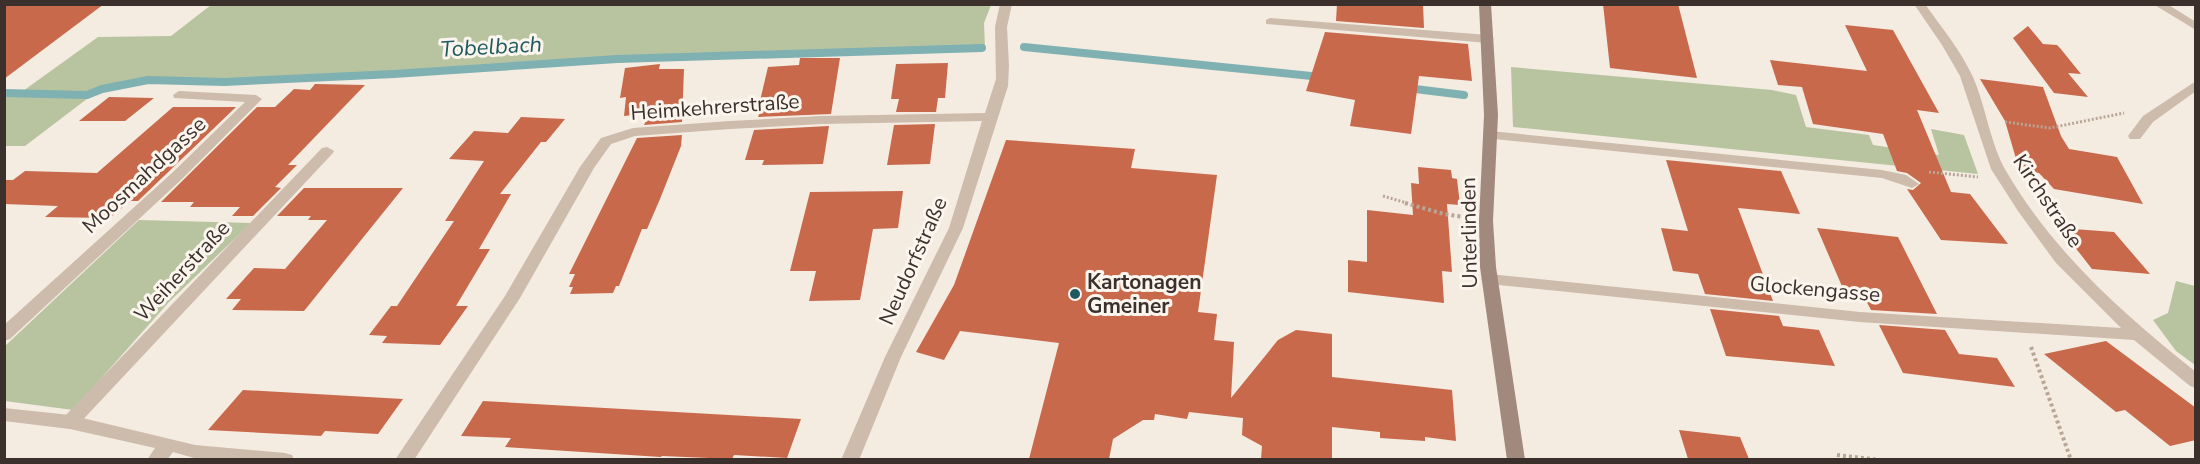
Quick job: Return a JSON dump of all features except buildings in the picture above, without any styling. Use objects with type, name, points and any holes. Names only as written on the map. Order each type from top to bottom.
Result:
[{"type":"main road","name":"Unterlinden","points":[[1485,4],[1490,135],[1486,220],[1489,279],[1516,459]]},
{"type":"street","name":"Neudorfstraße","points":[[850,459],[893,357],[956,228],[997,101],[1003,68],[999,33],[1006,4]]},
{"type":"street","name":"Kirchstraße","points":[[1919,4],[1948,45],[1966,76],[1998,169],[2009,189],[2061,260],[2138,335],[2196,382]]},
{"type":"street","points":[[2158,4],[2196,27]]},
{"type":"street","points":[[1270,22],[1488,39]]},
{"type":"street","points":[[2135,136],[2148,119],[2196,85]]},
{"type":"street","name":"Moosmahdgasse","points":[[4,335],[177,176],[256,99],[179,95]]},
{"type":"street","name":"Heimkehrerstraße","points":[[404,459],[512,298],[586,167],[606,141],[633,132],[730,125],[821,120],[990,117]]},
{"type":"street","points":[[1490,135],[1882,174],[1901,178],[1912,184]]},
{"type":"street","name":"Weiherstraße","points":[[70,422],[327,151]]},
{"type":"street","name":"Glockengasse","points":[[1489,279],[1849,316],[2138,335]]},
{"type":"street","points":[[4,414],[70,422],[195,452],[285,459]]},
{"type":"street","points":[[156,459],[169,444]]},
{"type":"path","points":[[2006,123],[2050,128],[2097,119]]},
{"type":"path","points":[[1383,196],[1444,214]]},
{"type":"path","points":[[2024,328],[2072,459]]},
{"type":"path","points":[[1837,455],[1880,459]]},
{"type":"green space","points":[[211,5],[991,5],[984,23],[985,48],[618,58],[393,74],[224,81],[148,79],[100,89],[25,146],[5,146],[5,96],[16,96],[98,37],[171,36]]},
{"type":"green space","points":[[1511,67],[1772,90],[1796,95],[1806,127],[1869,135],[1873,145],[1939,155],[1931,129],[1964,135],[1978,174],[1513,127]]},
{"type":"green space","points":[[139,220],[251,223],[169,302],[73,410],[5,401],[5,346]]},
{"type":"green space","points":[[2176,281],[2195,286],[2195,365],[2176,351],[2153,320],[2168,313]]},
{"type":"waterway","points":[[1024,47],[1321,77]]},
{"type":"waterway","name":"Tobelbach","points":[[4,93],[87,95],[102,89],[148,80],[224,82],[394,74],[617,59],[982,48]]},
{"type":"waterway","points":[[1407,88],[1464,95]]},
{"type":"place","name":"Kartonagen Gmeiner","points":[[1075,294]]}]
